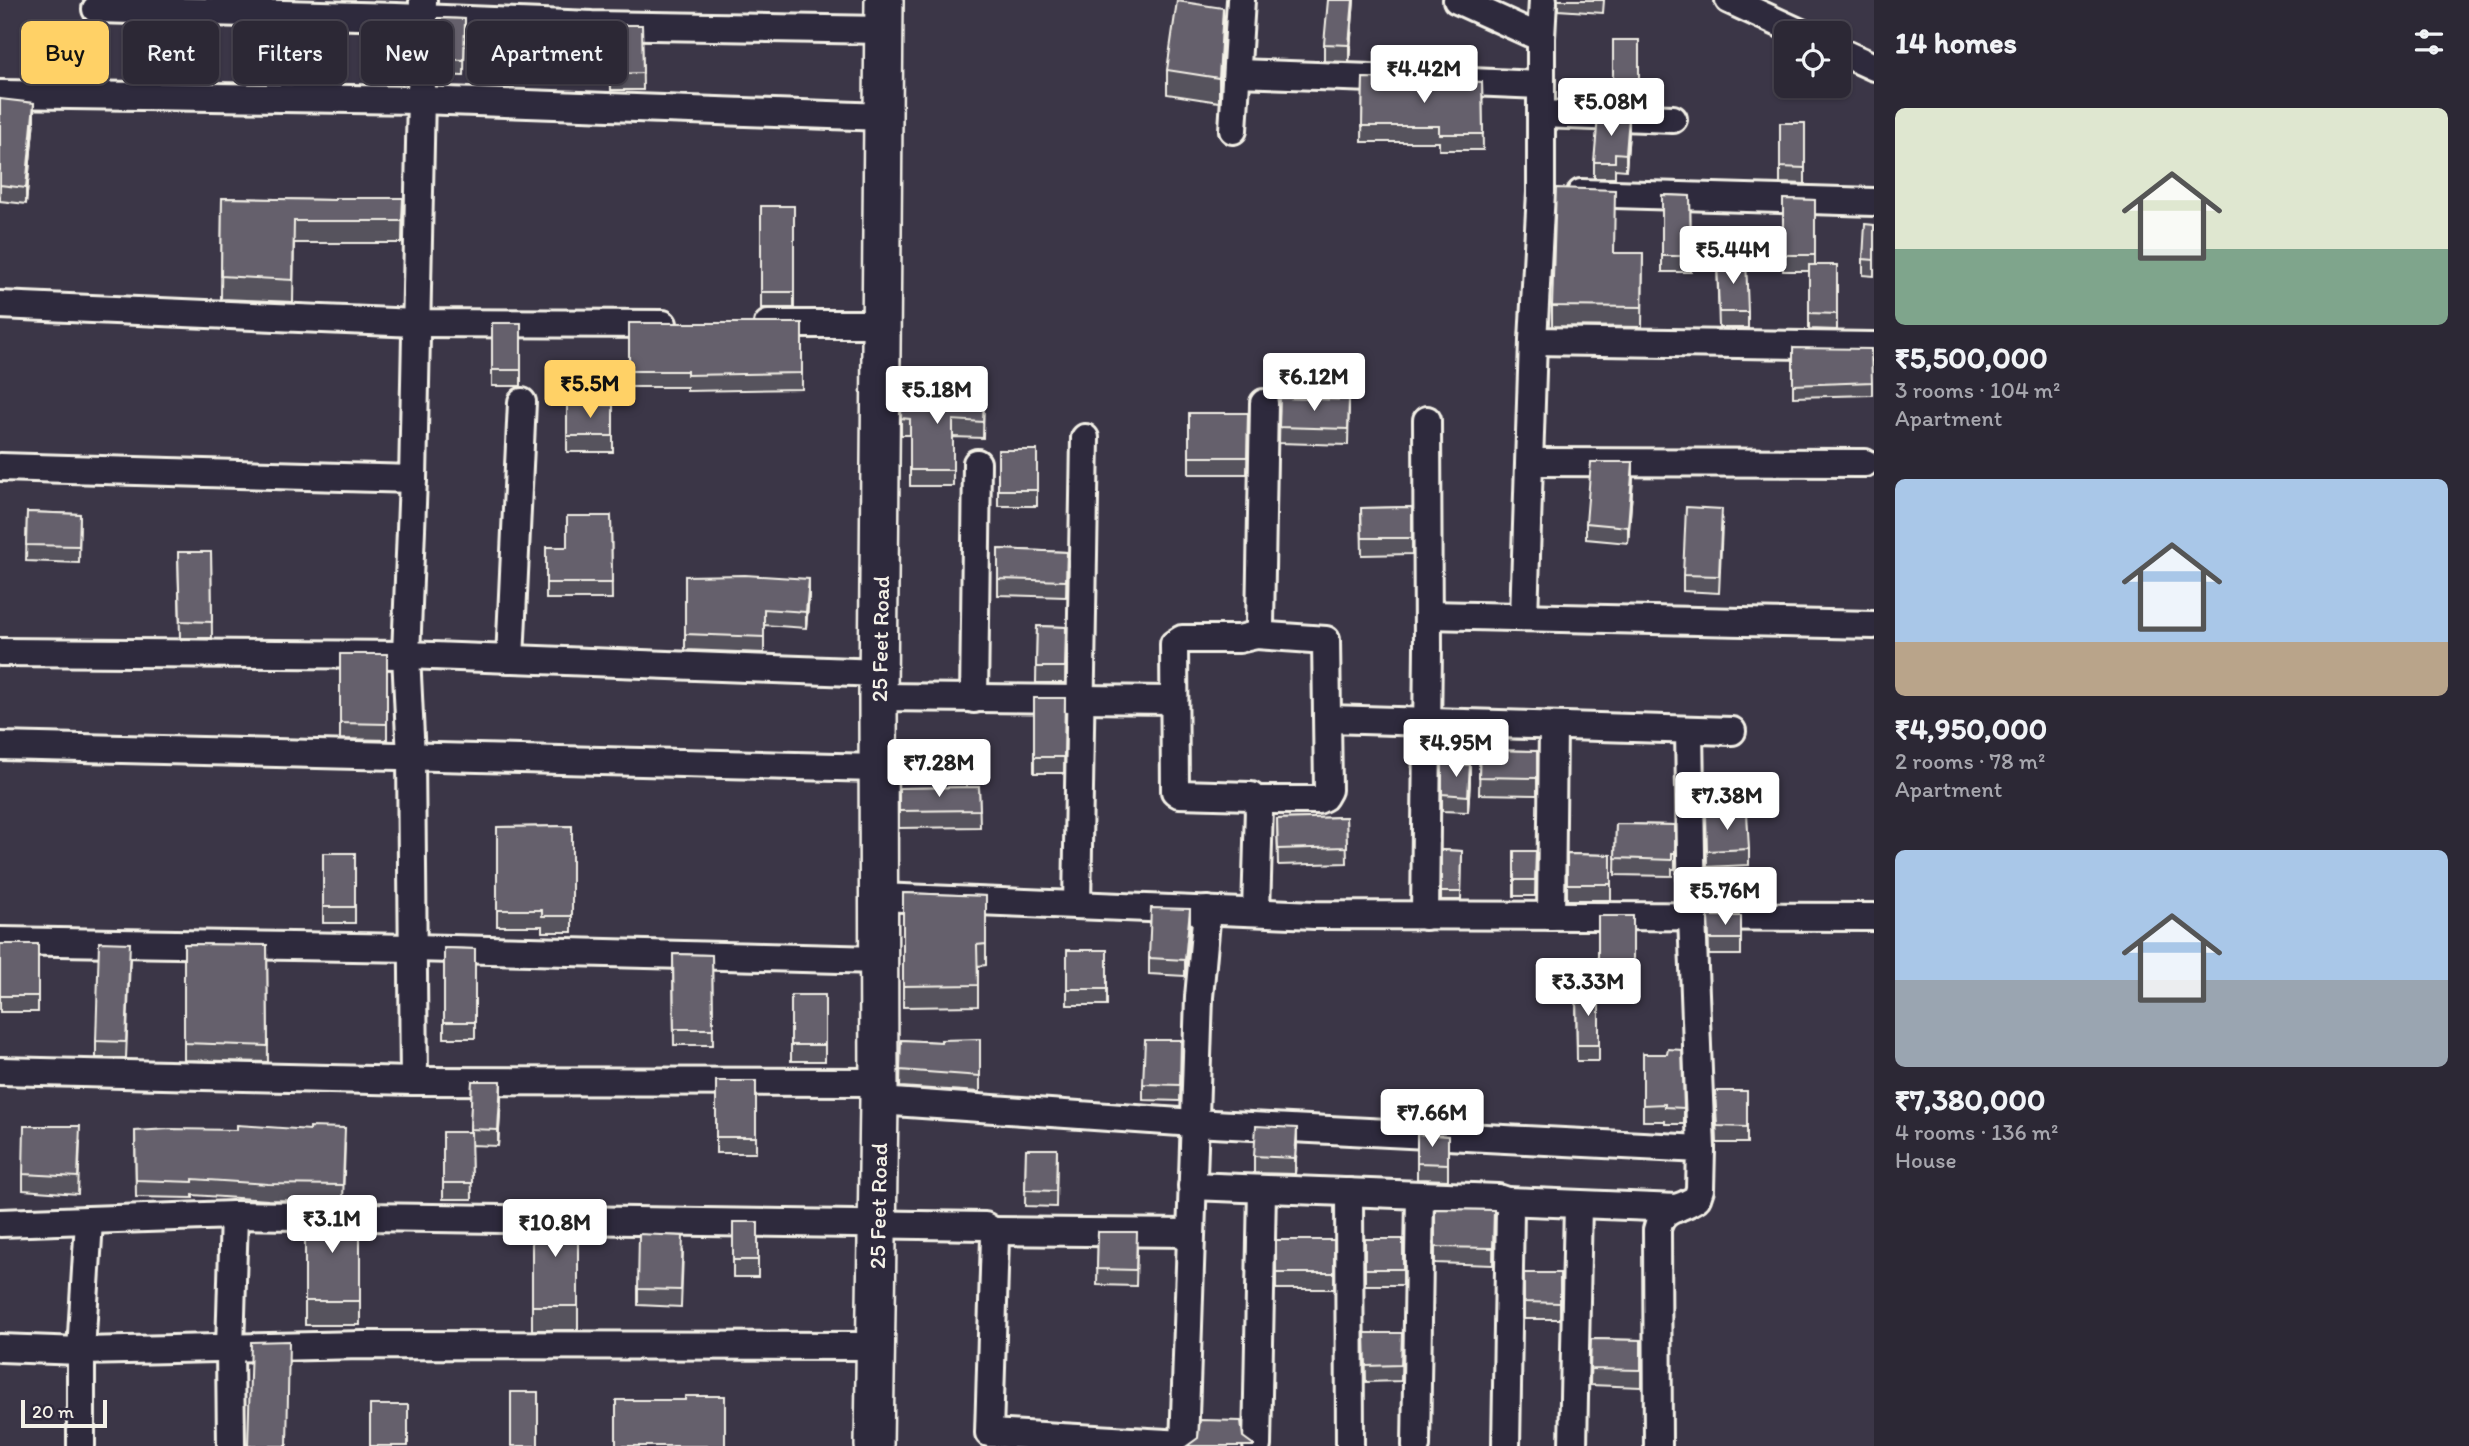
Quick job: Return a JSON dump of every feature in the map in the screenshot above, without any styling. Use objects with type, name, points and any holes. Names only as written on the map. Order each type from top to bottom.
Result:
[{"type":"street","points":[[1233,130],[1241,0]]},
{"type":"street","points":[[1457,0],[1541,38]]},
{"type":"street","points":[[1524,617],[1532,341],[1541,192],[1542,0]]},
{"type":"street","points":[[1729,0],[1775,21]]},
{"type":"street","points":[[96,9],[423,9],[592,25],[884,15]]},
{"type":"street","points":[[414,1081],[411,757],[406,655],[413,479],[423,9]]},
{"type":"street","name":"25 Feet Road","points":[[874,1446],[879,1092],[878,768],[884,15]]},
{"type":"street","points":[[1851,56],[1874,67]]},
{"type":"street","points":[[1237,73],[1541,85]]},
{"type":"street","points":[[0,94],[420,100],[884,117]]},
{"type":"street","points":[[1541,114],[1673,119]]},
{"type":"street","points":[[1541,192],[1874,202]]},
{"type":"street","points":[[0,305],[416,323],[691,324]]},
{"type":"street","points":[[746,324],[883,324]]},
{"type":"street","points":[[1532,341],[1874,346]]},
{"type":"street","points":[[510,659],[522,402]]},
{"type":"street","points":[[1256,635],[1260,625],[1264,402]]},
{"type":"street","points":[[1425,916],[1427,420]]},
{"type":"street","points":[[1077,905],[1085,438]]},
{"type":"street","points":[[1530,462],[1865,463]]},
{"type":"street","points":[[974,699],[977,463]]},
{"type":"street","points":[[0,467],[413,479]]},
{"type":"street","points":[[1428,615],[1874,625]]},
{"type":"street","points":[[1255,800],[1318,800],[1324,797],[1328,790],[1326,640],[1256,635],[1239,639],[1182,639],[1174,644],[1175,791],[1180,794],[1251,796],[1255,800],[1259,808],[1256,912]]},
{"type":"street","points":[[0,652],[406,655],[510,659],[879,685],[974,699],[1174,700]]},
{"type":"street","points":[[1328,719],[1732,731]]},
{"type":"street","points":[[1551,916],[1553,726]]},
{"type":"street","points":[[1658,1446],[1657,1230],[1664,1214],[1697,1198],[1701,1149],[1692,916],[1689,730]]},
{"type":"street","points":[[0,746],[878,768]]},
{"type":"street","points":[[879,897],[1425,916],[1874,917]]},
{"type":"street","points":[[993,1231],[995,1238],[989,1433],[1184,1445],[1199,998],[1207,910]]},
{"type":"street","points":[[0,941],[414,947],[879,960]]},
{"type":"street","points":[[0,1071],[879,1092],[1194,1123],[1701,1149]]},
{"type":"street","points":[[1192,1186],[1677,1208]]},
{"type":"street","points":[[1258,1446],[1262,1188]]},
{"type":"street","points":[[1349,1192],[1350,1446]]},
{"type":"street","points":[[1416,1446],[1420,1195]]},
{"type":"street","points":[[1506,1446],[1510,1209],[1507,1201]]},
{"type":"street","points":[[1573,1446],[1578,1204]]},
{"type":"street","points":[[231,1446],[230,1348],[234,1215]]},
{"type":"street","points":[[0,1223],[234,1215],[877,1223],[985,1226],[993,1231],[1191,1233]]},
{"type":"street","points":[[81,1446],[81,1351],[89,1222]]},
{"type":"street","points":[[0,1348],[81,1351],[363,1345],[876,1346]]},
{"type":"building","points":[[1328,0],[1353,0],[1349,45],[1324,44]]},
{"type":"building","points":[[1177,1],[1223,8],[1219,78],[1167,70]]},
{"type":"building","points":[[438,18],[465,19],[464,60],[453,60],[453,21],[438,21]]},
{"type":"building","points":[[627,25],[642,25],[643,73],[627,74]]},
{"type":"building","points":[[1613,40],[1639,40],[1639,85],[1613,85]]},
{"type":"building","points":[[1363,78],[1482,82],[1483,134],[1439,134],[1439,126],[1362,126]]},
{"type":"building","points":[[0,99],[34,103],[26,188],[0,185]]},
{"type":"building","points":[[1598,116],[1629,117],[1626,154],[1615,153],[1615,162],[1594,162]]},
{"type":"building","points":[[1780,123],[1805,123],[1805,168],[1780,167]]},
{"type":"building","points":[[1556,188],[1615,190],[1614,253],[1643,253],[1642,307],[1552,306]]},
{"type":"building","points":[[1662,195],[1690,196],[1691,256],[1662,256]]},
{"type":"building","points":[[222,198],[403,198],[402,221],[294,221],[293,280],[221,276]]},
{"type":"building","points":[[1783,199],[1815,200],[1815,255],[1783,255]]},
{"type":"building","points":[[761,206],[794,206],[794,292],[761,292]]},
{"type":"building","points":[[1865,224],[1874,225],[1874,260],[1863,259]]},
{"type":"building","points":[[1746,259],[1748,312],[1719,312],[1717,260]]},
{"type":"building","points":[[1809,265],[1837,265],[1837,314],[1809,313]]},
{"type":"building","points":[[492,323],[521,323],[521,370],[492,370]]},
{"type":"building","points":[[629,323],[802,323],[802,373],[687,375],[687,371],[629,371]]},
{"type":"building","points":[[1793,348],[1871,349],[1872,382],[1793,385]]},
{"type":"building","points":[[902,393],[984,396],[983,422],[953,420],[953,470],[910,470],[910,419],[901,418]]},
{"type":"building","points":[[1280,398],[1349,400],[1348,429],[1279,427]]},
{"type":"building","points":[[567,405],[613,405],[613,436],[567,436]]},
{"type":"building","points":[[1189,413],[1248,413],[1247,457],[1189,457]]},
{"type":"building","points":[[998,450],[1037,450],[1037,490],[998,490]]},
{"type":"building","points":[[1591,462],[1633,462],[1628,527],[1586,523]]},
{"type":"building","points":[[1412,507],[1412,538],[1362,538],[1361,508]]},
{"type":"building","points":[[1686,507],[1722,509],[1719,576],[1683,575]]},
{"type":"building","points":[[27,512],[80,514],[79,546],[26,545]]},
{"type":"building","points":[[567,516],[611,516],[612,583],[546,583],[546,547],[567,547]]},
{"type":"building","points":[[998,549],[1067,552],[1066,581],[998,579]]},
{"type":"building","points":[[178,552],[211,552],[212,622],[180,621]]},
{"type":"building","points":[[745,575],[809,579],[806,612],[764,609],[764,637],[685,634],[685,576]]},
{"type":"building","points":[[1037,626],[1066,627],[1065,667],[1036,667]]},
{"type":"building","points":[[340,654],[387,654],[387,724],[340,723]]},
{"type":"building","points":[[1034,698],[1065,698],[1064,757],[1034,757]]},
{"type":"building","points":[[1480,750],[1537,751],[1537,778],[1479,777]]},
{"type":"building","points":[[1442,763],[1470,765],[1468,796],[1442,794]]},
{"type":"building","points":[[979,787],[980,810],[899,811],[899,788]]},
{"type":"building","points":[[1747,813],[1749,849],[1707,851],[1706,815]]},
{"type":"building","points":[[1346,817],[1347,847],[1278,849],[1277,819]]},
{"type":"building","points":[[1616,824],[1675,825],[1675,853],[1672,853],[1672,860],[1615,858]]},
{"type":"building","points":[[572,826],[572,916],[542,916],[542,910],[497,910],[497,827]]},
{"type":"building","points":[[1441,850],[1462,851],[1461,892],[1441,892]]},
{"type":"building","points":[[1514,851],[1536,851],[1535,880],[1514,880]]},
{"type":"building","points":[[323,853],[355,853],[355,907],[323,907]]},
{"type":"building","points":[[1567,854],[1611,855],[1611,884],[1567,884]]},
{"type":"building","points":[[903,893],[986,896],[986,944],[977,945],[978,985],[903,986]]},
{"type":"building","points":[[1151,908],[1190,909],[1185,960],[1149,958]]},
{"type":"building","points":[[1598,916],[1633,916],[1633,974],[1598,973]]},
{"type":"building","points":[[1708,916],[1741,916],[1741,939],[1709,939]]},
{"type":"building","points":[[99,942],[130,943],[126,1042],[96,1041]]},
{"type":"building","points":[[0,944],[38,944],[38,996],[0,996]]},
{"type":"building","points":[[184,944],[267,945],[268,1046],[184,1043]]},
{"type":"building","points":[[444,948],[475,949],[475,1022],[444,1022]]},
{"type":"building","points":[[1067,950],[1107,950],[1107,989],[1067,989]]},
{"type":"building","points":[[673,954],[712,955],[713,1029],[674,1029]]},
{"type":"building","points":[[1576,992],[1599,992],[1599,1045],[1577,1045]]},
{"type":"building","points":[[791,995],[825,995],[825,1045],[791,1045]]},
{"type":"building","points":[[980,1039],[980,1076],[900,1070],[901,1040],[941,1042]]},
{"type":"building","points":[[1145,1040],[1181,1040],[1180,1085],[1143,1084]]},
{"type":"building","points":[[1668,1049],[1682,1050],[1684,1108],[1665,1107],[1665,1104],[1643,1105],[1643,1054],[1667,1054]]},
{"type":"building","points":[[472,1081],[501,1081],[498,1130],[470,1129]]},
{"type":"building","points":[[716,1081],[756,1081],[756,1137],[716,1137]]},
{"type":"building","points":[[1715,1091],[1747,1091],[1747,1127],[1717,1126]]},
{"type":"building","points":[[237,1125],[310,1130],[310,1127],[345,1128],[343,1185],[193,1179],[193,1182],[136,1180],[135,1131],[237,1130]]},
{"type":"building","points":[[24,1126],[80,1126],[78,1177],[23,1174]]},
{"type":"building","points":[[1256,1126],[1297,1128],[1295,1158],[1254,1156]]},
{"type":"building","points":[[443,1132],[471,1132],[472,1183],[443,1183]]},
{"type":"building","points":[[1417,1134],[1448,1136],[1448,1164],[1417,1163]]},
{"type":"building","points":[[1026,1149],[1057,1149],[1056,1191],[1025,1190]]},
{"type":"building","points":[[305,1208],[360,1209],[360,1301],[305,1301]]},
{"type":"building","points":[[1435,1209],[1494,1210],[1493,1248],[1435,1247]]},
{"type":"building","points":[[532,1211],[578,1212],[578,1306],[532,1306]]},
{"type":"building","points":[[733,1222],[758,1222],[758,1260],[733,1260]]},
{"type":"building","points":[[1098,1232],[1137,1232],[1136,1270],[1097,1269]]},
{"type":"building","points":[[639,1234],[683,1236],[681,1290],[638,1289]]},
{"type":"building","points":[[1365,1239],[1403,1239],[1403,1269],[1365,1269]]},
{"type":"building","points":[[1276,1240],[1334,1240],[1334,1273],[1276,1273]]},
{"type":"building","points":[[1524,1273],[1560,1273],[1560,1303],[1524,1302]]},
{"type":"building","points":[[1365,1333],[1402,1333],[1401,1365],[1366,1366]]},
{"type":"building","points":[[1591,1339],[1641,1340],[1641,1370],[1590,1369]]},
{"type":"building","points":[[289,1341],[287,1446],[248,1446],[251,1342]]},
{"type":"building","points":[[511,1392],[538,1392],[538,1446],[511,1446]]},
{"type":"building","points":[[685,1396],[725,1396],[725,1446],[616,1446],[616,1400],[685,1400]]},
{"type":"building","points":[[370,1405],[408,1405],[408,1446],[370,1446]]},
{"type":"building","points":[[1200,1420],[1241,1421],[1243,1437],[1254,1446],[1187,1446],[1198,1438]]}]
